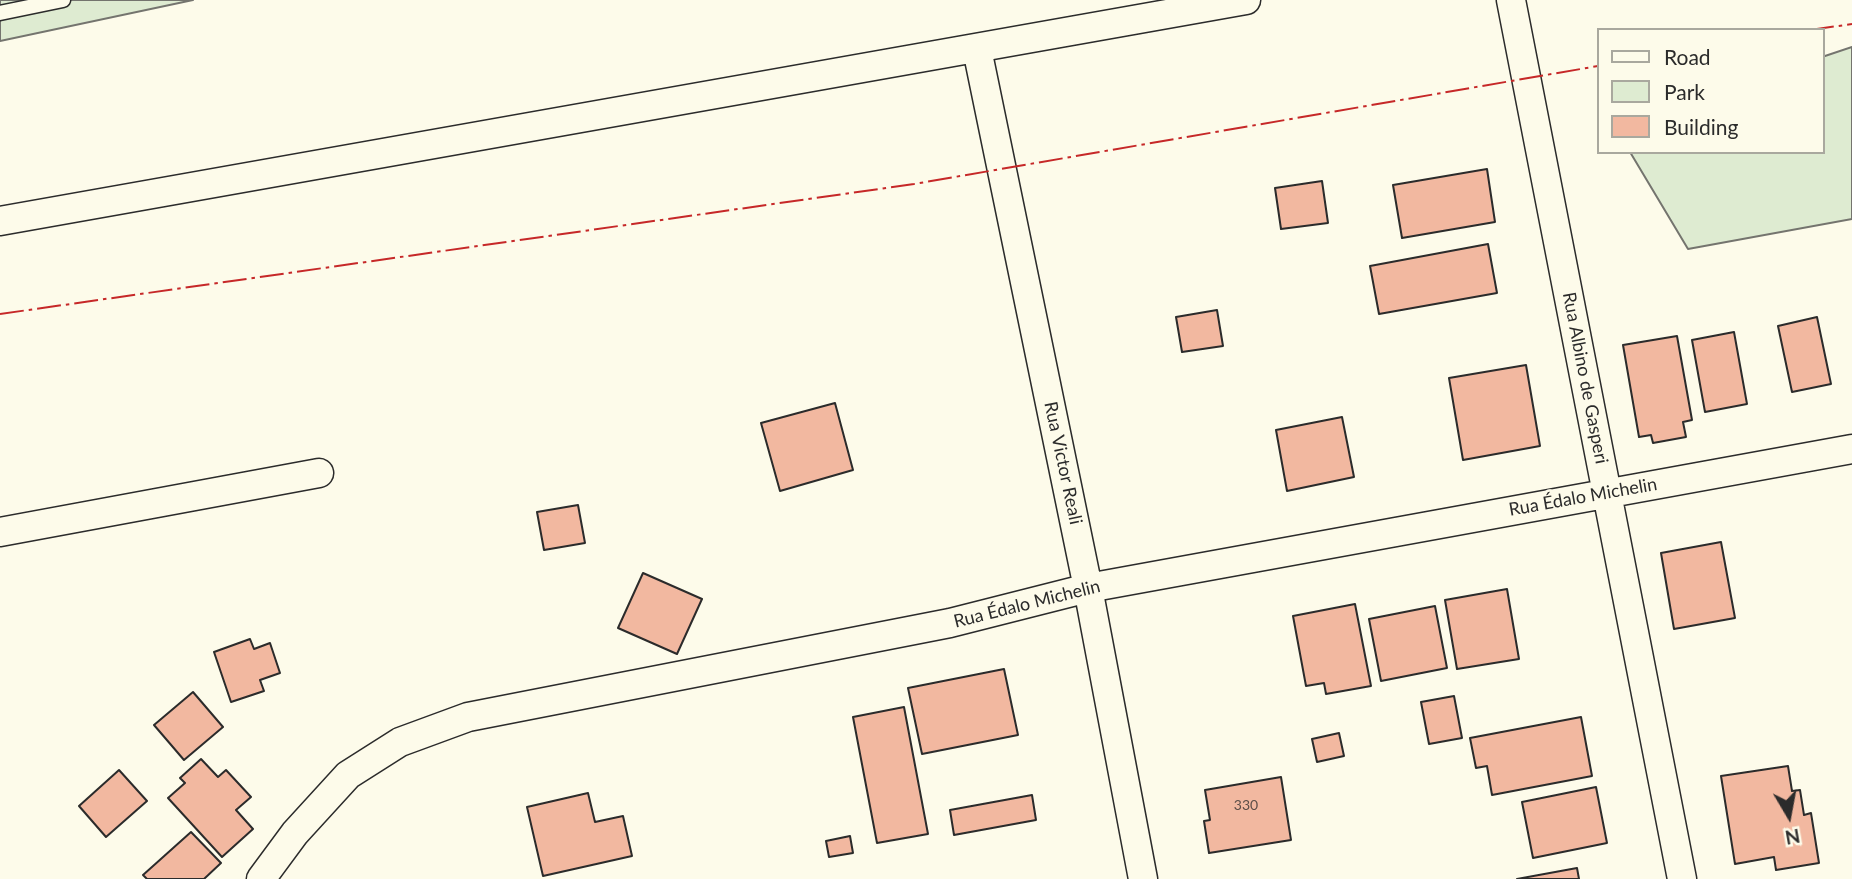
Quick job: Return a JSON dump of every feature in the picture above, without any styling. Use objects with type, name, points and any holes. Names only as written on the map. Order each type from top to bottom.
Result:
[{"type":"street","points":[[0,222],[1246,0]]},
{"type":"street","name":"Rua Albino de Gasperi","points":[[1511,0],[1682,879]]},
{"type":"street","name":"Rua Victor Reali","points":[[976,49],[1088,588],[1143,879]]},
{"type":"street","name":"Rua Édalo Michelin","points":[[261,879],[295,833],[348,775],[400,741],[468,717],[950,623],[1088,588],[1852,449]]},
{"type":"street","points":[[0,532],[318,473]]},
{"type":"lane","points":[[0,13],[63,0]]},
{"type":"green space","points":[[0,0],[193,0],[0,41]]},
{"type":"green space","points":[[1852,47],[1852,219],[1688,249],[1631,154],[1824,154],[1824,56]]},
{"type":"building","points":[[1487,169],[1495,222],[1402,238],[1393,185]]},
{"type":"building","points":[[1322,181],[1328,223],[1281,229],[1275,188]]},
{"type":"building","points":[[1488,244],[1497,293],[1379,314],[1370,266]]},
{"type":"building","points":[[1217,310],[1223,346],[1182,352],[1176,317]]},
{"type":"building","points":[[1817,317],[1831,384],[1792,392],[1778,326]]},
{"type":"building","points":[[1734,332],[1747,404],[1705,412],[1692,340]]},
{"type":"building","points":[[1677,336],[1692,420],[1683,422],[1686,437],[1653,443],[1651,435],[1639,437],[1623,345]]},
{"type":"building","points":[[1526,365],[1540,446],[1463,460],[1449,378]]},
{"type":"building","points":[[835,403],[853,470],[780,491],[761,423]]},
{"type":"building","points":[[1342,417],[1354,477],[1287,491],[1276,430]]},
{"type":"building","points":[[578,505],[585,543],[544,550],[537,512]]},
{"type":"building","points":[[1721,542],[1735,618],[1674,629],[1661,553]]},
{"type":"building","points":[[643,573],[702,599],[677,654],[618,628]]},
{"type":"building","points":[[1507,589],[1519,659],[1457,669],[1445,600]]},
{"type":"building","points":[[1355,604],[1371,686],[1326,694],[1324,683],[1306,686],[1293,616]]},
{"type":"building","points":[[1435,606],[1447,668],[1381,681],[1369,619]]},
{"type":"building","points":[[250,639],[254,649],[270,643],[280,673],[260,680],[264,691],[231,702],[214,652]]},
{"type":"building","points":[[1004,669],[1018,735],[922,754],[908,688]]},
{"type":"building","points":[[193,692],[223,727],[184,760],[154,725]]},
{"type":"building","points":[[1454,696],[1462,738],[1429,744],[1421,702]]},
{"type":"building","points":[[904,707],[928,834],[877,843],[853,717]]},
{"type":"building","points":[[1581,717],[1592,776],[1492,795],[1487,766],[1476,768],[1470,738]]},
{"type":"building","points":[[1339,733],[1344,756],[1317,762],[1312,739]]},
{"type":"building","points":[[201,759],[218,777],[226,770],[251,797],[236,810],[253,829],[222,857],[168,798],[185,783],[180,778]]},
{"type":"building","points":[[1788,766],[1792,791],[1800,790],[1804,815],[1811,813],[1819,863],[1776,870],[1774,857],[1735,864],[1721,776]]},
{"type":"building","points":[[119,770],[147,801],[106,837],[79,806]]},
{"type":"building","points":[[1281,777],[1291,840],[1209,853],[1204,821],[1210,820],[1205,790]]},
{"type":"building","points":[[1596,787],[1607,843],[1533,858],[1522,802]]},
{"type":"building","points":[[588,793],[595,822],[623,816],[632,856],[543,876],[527,807]]},
{"type":"building","points":[[1032,795],[1036,820],[954,835],[950,810]]},
{"type":"building","points":[[191,832],[221,863],[204,879],[147,879],[143,875]]},
{"type":"building","points":[[850,836],[853,853],[829,857],[826,841]]},
{"type":"building","points":[[1577,868],[1579,879],[1517,879]]},
{"type":"power","points":[[1824,28],[1852,24]]},
{"type":"power","points":[[0,314],[914,184],[1596,66]]}]
